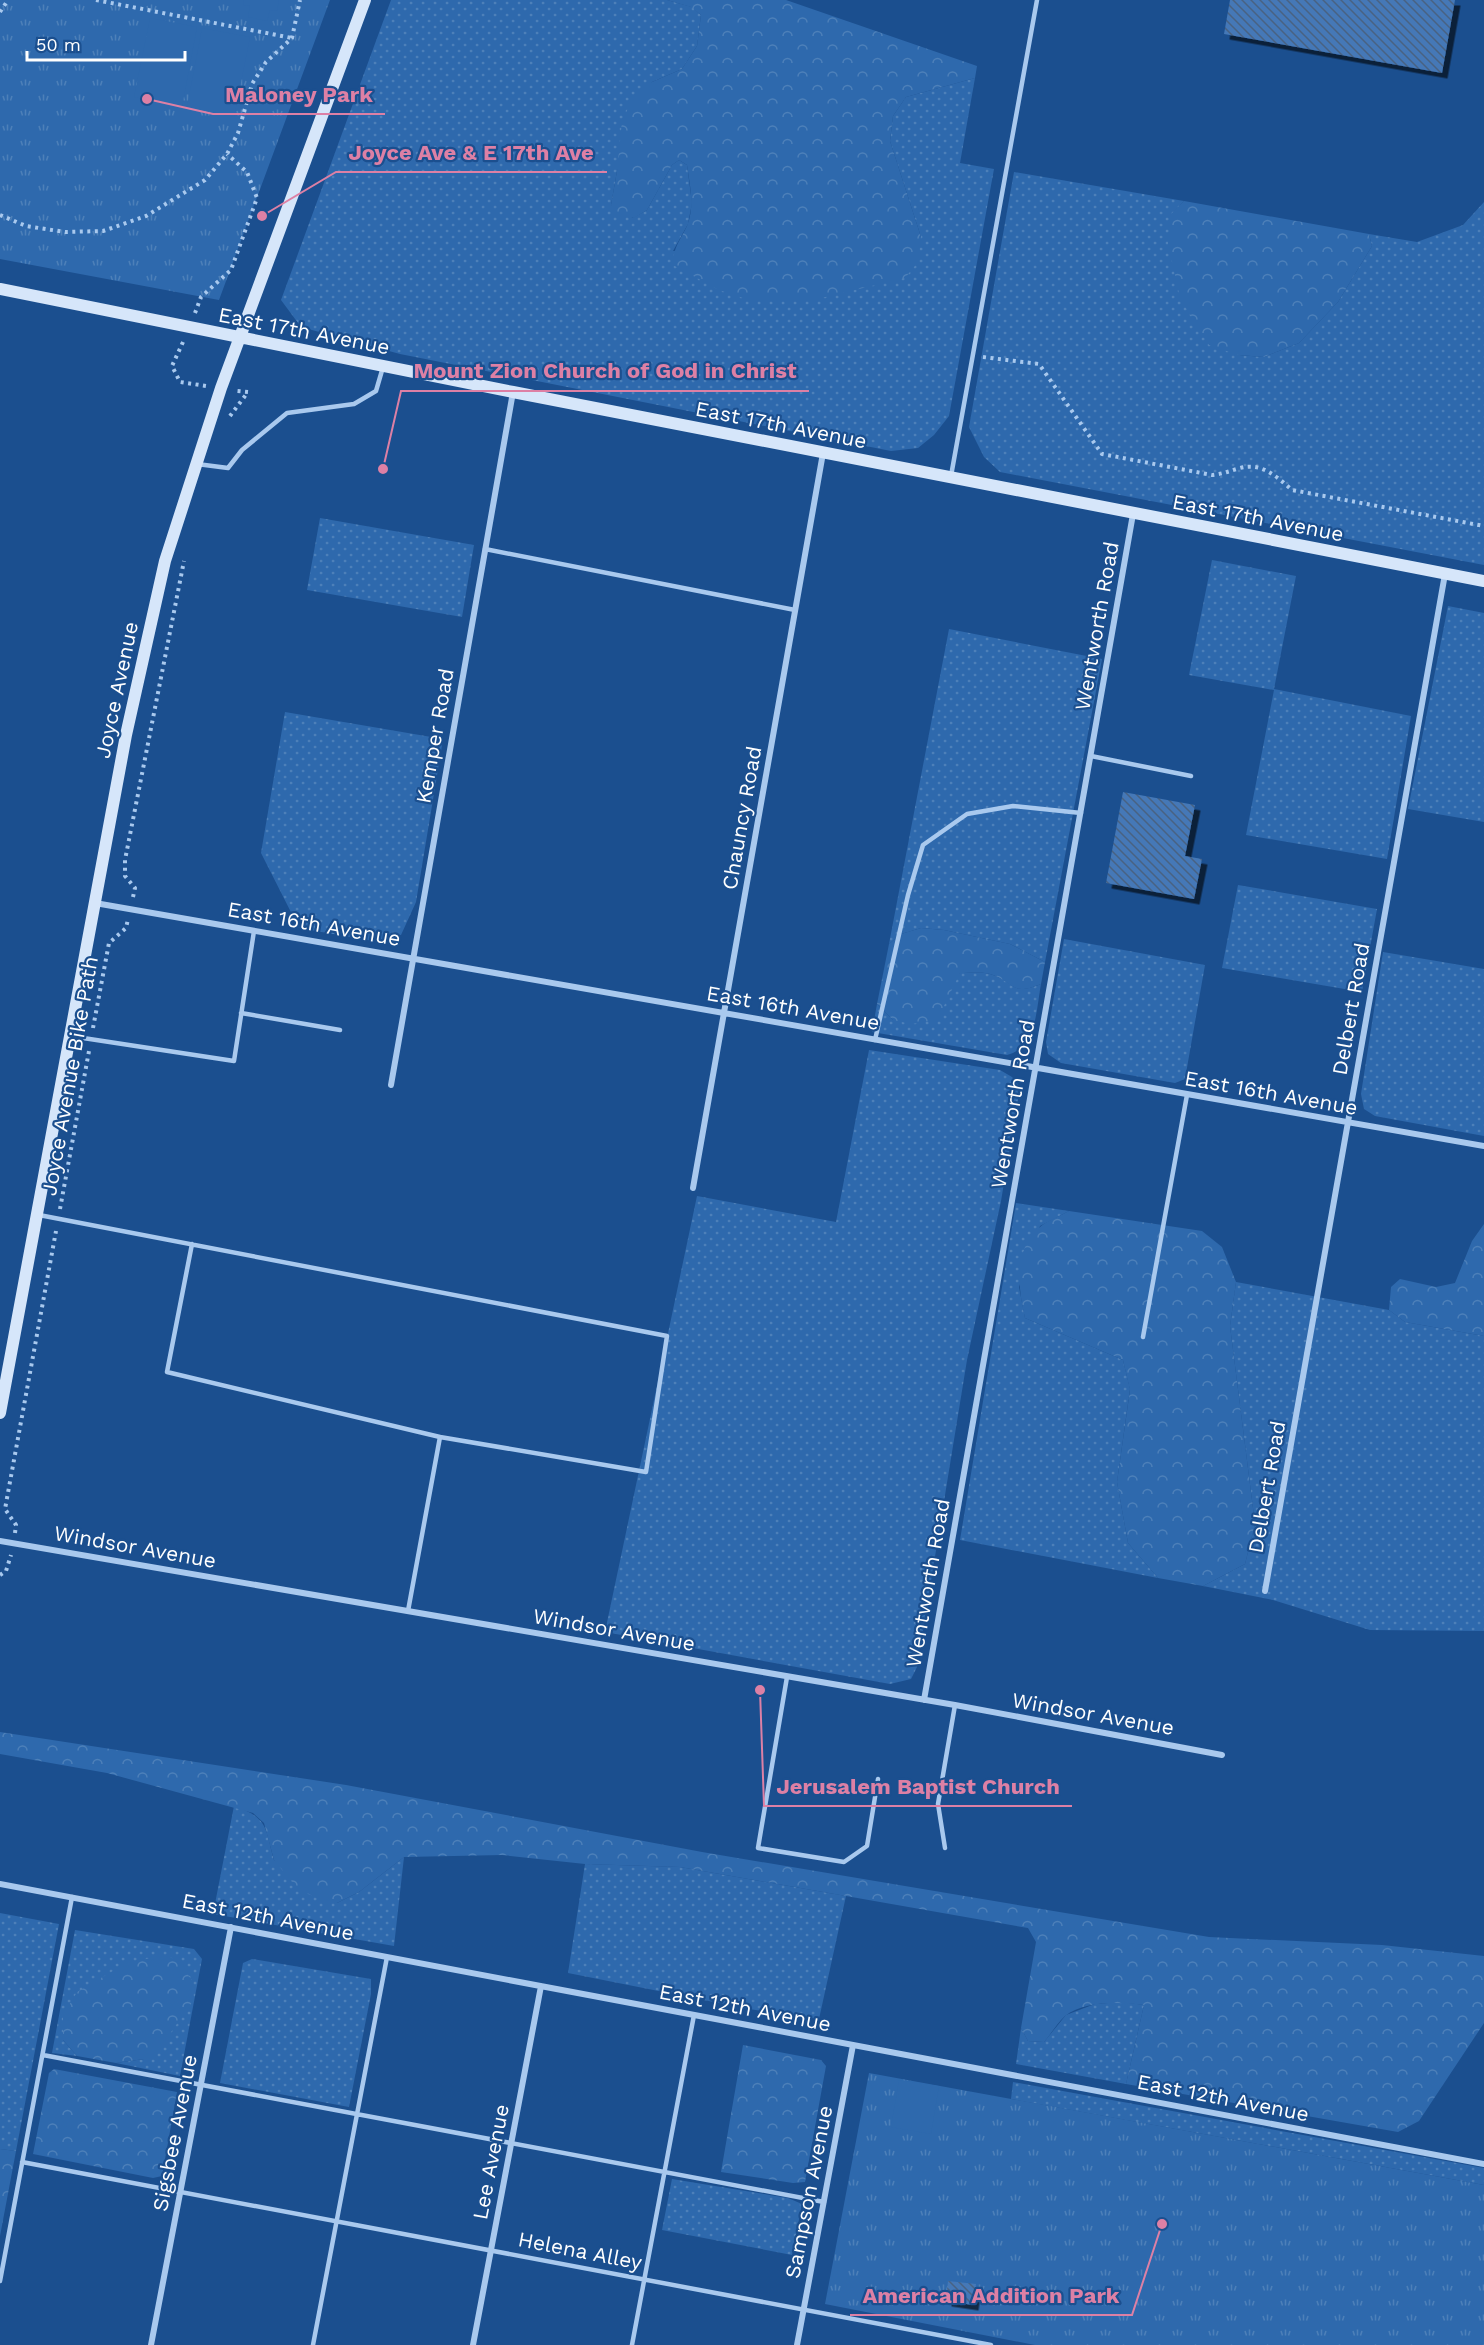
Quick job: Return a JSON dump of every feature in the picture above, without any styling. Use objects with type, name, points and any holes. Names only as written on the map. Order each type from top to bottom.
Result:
[{"type":"street","name":"Joyce Avenue","points":[[0,1413],[126,735],[165,561],[221,388],[365,0]]},
{"type":"street","name":"East 17th Avenue","points":[[0,289],[513,393],[1484,581]]},
{"type":"street","name":"Kemper Road","points":[[391,1085],[513,393]]},
{"type":"street","name":"Chauncy Road","points":[[693,1188],[823,453]]},
{"type":"street","name":"Wentworth Road","points":[[924,1700],[1134,514]]},
{"type":"street","name":"Delbert Road","points":[[1265,1591],[1445,573]]},
{"type":"street","name":"East 16th Avenue","points":[[95,903],[1484,1146]]},
{"type":"street","name":"Windsor Avenue","points":[[0,1541],[955,1705],[1222,1755]]},
{"type":"street","name":"East 12th Avenue","points":[[0,1884],[1484,2164]]},
{"type":"street","name":"Sigsbee Avenue","points":[[151,2345],[231,1927]]},
{"type":"street","name":"Lee Avenue","points":[[473,2345],[541,1986]]},
{"type":"street","name":"Sampson Avenue","points":[[797,2345],[853,2045]]},
{"type":"lane","points":[[951,478],[1037,0]]},
{"type":"lane","points":[[197,464],[228,468],[242,450],[287,413],[354,404],[376,391],[383,367]]},
{"type":"lane","points":[[485,549],[795,610]]},
{"type":"lane","points":[[1091,756],[1191,776]]},
{"type":"lane","points":[[875,1040],[908,896],[923,844],[967,814],[1013,806],[1081,813]]},
{"type":"lane","points":[[70,1036],[234,1061],[254,931]]},
{"type":"lane","points":[[242,1013],[340,1030]]},
{"type":"lane","points":[[1143,1337],[1187,1095]]},
{"type":"lane","points":[[36,1214],[59,1218],[667,1336],[646,1473],[440,1437],[166,1372],[192,1244]]},
{"type":"lane","points":[[408,1611],[440,1437]]},
{"type":"lane","points":[[787,1677],[758,1848],[844,1862],[867,1846],[878,1779]]},
{"type":"lane","points":[[945,1848],[938,1804],[955,1705]]},
{"type":"lane","points":[[0,2281],[72,1897]]},
{"type":"lane","points":[[313,2345],[387,1957]]},
{"type":"lane","points":[[632,2345],[694,2015]]},
{"type":"lane","points":[[43,2055],[824,2202]]},
{"type":"lane","name":"Helena Alley","points":[[22,2162],[991,2345]]},
{"type":"lane","points":[[955,2345],[956,2338]]},
{"type":"path","points":[[0,12],[8,0]]},
{"type":"path","points":[[96,0],[292,38]]},
{"type":"path","points":[[0,215],[26,226],[65,232],[103,231],[146,216],[205,180],[227,154],[238,133],[252,84],[266,62],[292,38],[300,0]]},
{"type":"path","points":[[227,154],[247,172],[257,198],[231,270],[201,297],[172,366],[180,382],[248,392],[231,414],[227,425]]},
{"type":"path","points":[[973,355],[1040,364],[1102,454],[1212,475],[1227,473],[1242,467],[1258,467],[1272,474],[1292,490],[1484,526]]},
{"type":"path","name":"Joyce Avenue Bike Path","points":[[0,1575],[6,1571],[14,1543],[16,1525],[4,1509],[110,943],[126,928],[135,888],[125,876],[125,860],[185,555]]},
{"type":"green space","points":[[0,0],[330,0],[219,300],[0,259]]},
{"type":"green space","points":[[244,0],[279,0],[277,11],[270,10],[267,21],[248,17],[250,6],[243,5]]},
{"type":"green space","points":[[391,0],[667,0],[692,7],[701,15],[697,46],[682,69],[652,82],[617,171],[611,205],[633,218],[647,210],[672,165],[679,160],[687,165],[692,203],[688,224],[673,251],[921,237],[890,141],[893,116],[906,97],[975,78],[960,163],[994,169],[949,416],[934,435],[918,448],[891,451],[400,354],[301,327],[281,300]]},
{"type":"green space","points":[[667,0],[786,0],[977,66],[975,78],[906,97],[893,116],[890,141],[921,237],[918,262],[905,278],[813,300],[749,300],[719,290],[673,265],[676,249],[687,226],[691,203],[687,165],[679,160],[672,165],[647,210],[634,218],[617,215],[611,205],[622,121],[632,100],[652,82],[682,69],[697,46],[701,15],[691,7]]},
{"type":"green space","points":[[150,18],[197,27],[182,107],[134,97]]},
{"type":"green space","points":[[202,28],[250,37],[234,117],[187,107]]},
{"type":"green space","points":[[1014,172],[1184,201],[1172,214],[1238,355],[1264,357],[1299,343],[1338,302],[1372,246],[1369,234],[1417,242],[1463,225],[1484,202],[1484,565],[1000,472],[984,457],[969,427]]},
{"type":"green space","points":[[1184,201],[1369,234],[1372,246],[1338,302],[1299,343],[1264,357],[1238,355],[1209,345],[1180,298],[1168,243],[1172,213]]},
{"type":"green space","points":[[320,518],[474,545],[462,617],[307,590]]},
{"type":"green space","points":[[1212,560],[1296,576],[1274,689],[1411,716],[1387,859],[1246,835],[1274,690],[1189,675]]},
{"type":"green space","points":[[1448,606],[1484,613],[1484,822],[1408,809]]},
{"type":"green space","points":[[949,629],[1102,659],[1045,962],[1010,944],[944,930],[921,928],[901,934],[889,944]]},
{"type":"green space","points":[[285,712],[443,739],[416,902],[401,935],[373,941],[299,928],[261,853]]},
{"type":"green space","points":[[1238,885],[1377,909],[1362,992],[1222,968]]},
{"type":"green space","points":[[921,928],[944,930],[1010,944],[1045,962],[1041,984],[1019,989],[989,974],[960,973],[941,1012],[932,1021],[911,1024],[893,1020],[877,1004],[889,944],[901,934]]},
{"type":"green space","points":[[1064,939],[1205,965],[1185,1079],[1175,1083],[1061,1063],[1048,1054],[1046,1042]]},
{"type":"green space","points":[[1383,952],[1484,969],[1484,1136],[1375,1116],[1364,1109],[1361,1094]]},
{"type":"green space","points":[[960,973],[989,974],[1019,989],[1041,984],[1030,1036],[1017,1051],[1007,1055],[872,1032],[877,1004],[893,1020]]},
{"type":"green space","points":[[869,1050],[1000,1070],[1012,1077],[1020,1087],[1001,1201],[967,1360],[917,1667],[911,1679],[890,1684],[605,1632],[697,1196],[836,1222]]},
{"type":"green space","points":[[1016,1203],[1069,1211],[1040,1226],[1019,1287],[1025,1318],[1123,1360],[1130,1389],[1117,1482],[1128,1543],[1158,1578],[960,1540]]},
{"type":"green space","points":[[1069,1211],[1202,1231],[1222,1247],[1236,1282],[1230,1326],[1255,1524],[1245,1564],[1203,1586],[1158,1578],[1128,1543],[1117,1482],[1130,1390],[1123,1360],[1025,1318],[1020,1270],[1025,1247],[1040,1227]]},
{"type":"green space","points":[[1484,1224],[1484,1336],[1405,1322],[1389,1310],[1391,1287],[1400,1279],[1436,1287],[1455,1283],[1472,1241]]},
{"type":"green space","points":[[1236,1282],[1389,1310],[1405,1322],[1484,1336],[1484,1631],[1370,1630],[1273,1600],[1203,1586],[1245,1564],[1255,1524],[1230,1326]]},
{"type":"green space","points":[[0,1732],[346,1785],[702,1852],[1209,1937],[1382,1945],[1484,1956],[1484,2023],[1419,2121],[1398,2132],[1126,2084],[1144,2005],[1114,2003],[1083,2007],[1065,2016],[1044,2042],[1028,2041],[1021,2028],[1036,1942],[1028,1928],[680,1867],[585,1864],[502,1855],[404,1857],[359,1892],[337,1903],[323,1901],[297,1888],[274,1860],[264,1823],[253,1813],[107,1773],[0,1754]]},
{"type":"green space","points":[[234,1806],[260,1820],[267,1832],[274,1860],[337,1903],[359,1892],[404,1857],[394,1946],[213,1914]]},
{"type":"green space","points":[[585,1864],[680,1867],[846,1896],[819,2019],[749,2009],[568,1973]]},
{"type":"green space","points":[[0,1913],[59,1924],[16,2151],[0,2149]]},
{"type":"green space","points":[[75,1930],[194,1949],[202,1959],[180,2076],[116,2063],[144,2059],[64,2015],[63,2040],[77,2056],[52,2053]]},
{"type":"green space","points":[[163,1955],[178,1960],[193,1982],[193,2001],[157,2052],[144,2059],[116,2063],[77,2056],[63,2040],[63,2015],[77,1992],[125,1964]]},
{"type":"green space","points":[[252,1959],[371,1979],[371,1994],[349,2107],[220,2083],[243,1963]]},
{"type":"green space","points":[[1122,2002],[1144,2005],[1126,2084],[1016,2064],[1021,2028],[1028,2041],[1044,2042],[1066,2015],[1095,2004]]},
{"type":"green space","points":[[743,2045],[821,2060],[826,2066],[805,2182],[793,2183],[721,2172]]},
{"type":"green space","points":[[54,2069],[177,2092],[162,2176],[153,2178],[33,2154],[49,2073]]},
{"type":"green space","points":[[869,2073],[1484,2185],[1484,2345],[1035,2345],[825,2304]]},
{"type":"green space","points":[[899,2080],[939,2086],[931,2134],[891,2127]]},
{"type":"green space","points":[[1013,2082],[1484,2168],[1484,2185],[1011,2099]]},
{"type":"green space","points":[[0,2149],[16,2151],[0,2236]]},
{"type":"green space","points":[[672,2179],[788,2198],[802,2204],[792,2255],[662,2230]]},
{"type":"building","points":[[1230,0],[1455,0],[1442,73],[1224,34]]},
{"type":"building","points":[[1123,792],[1195,805],[1185,856],[1202,859],[1194,899],[1106,883]]},
{"type":"building","points":[[948,2281],[976,2284],[973,2305],[946,2301]]},
{"type":"place","name":"Maloney Park","points":[[147,99]]},
{"type":"place","name":"Joyce Ave & E 17th Ave","points":[[262,216]]},
{"type":"place","name":"Mount Zion Church of God in Christ","points":[[383,469]]},
{"type":"place","name":"Jerusalem Baptist Church","points":[[760,1690]]},
{"type":"place","name":"American Addition Park","points":[[1162,2224]]}]
